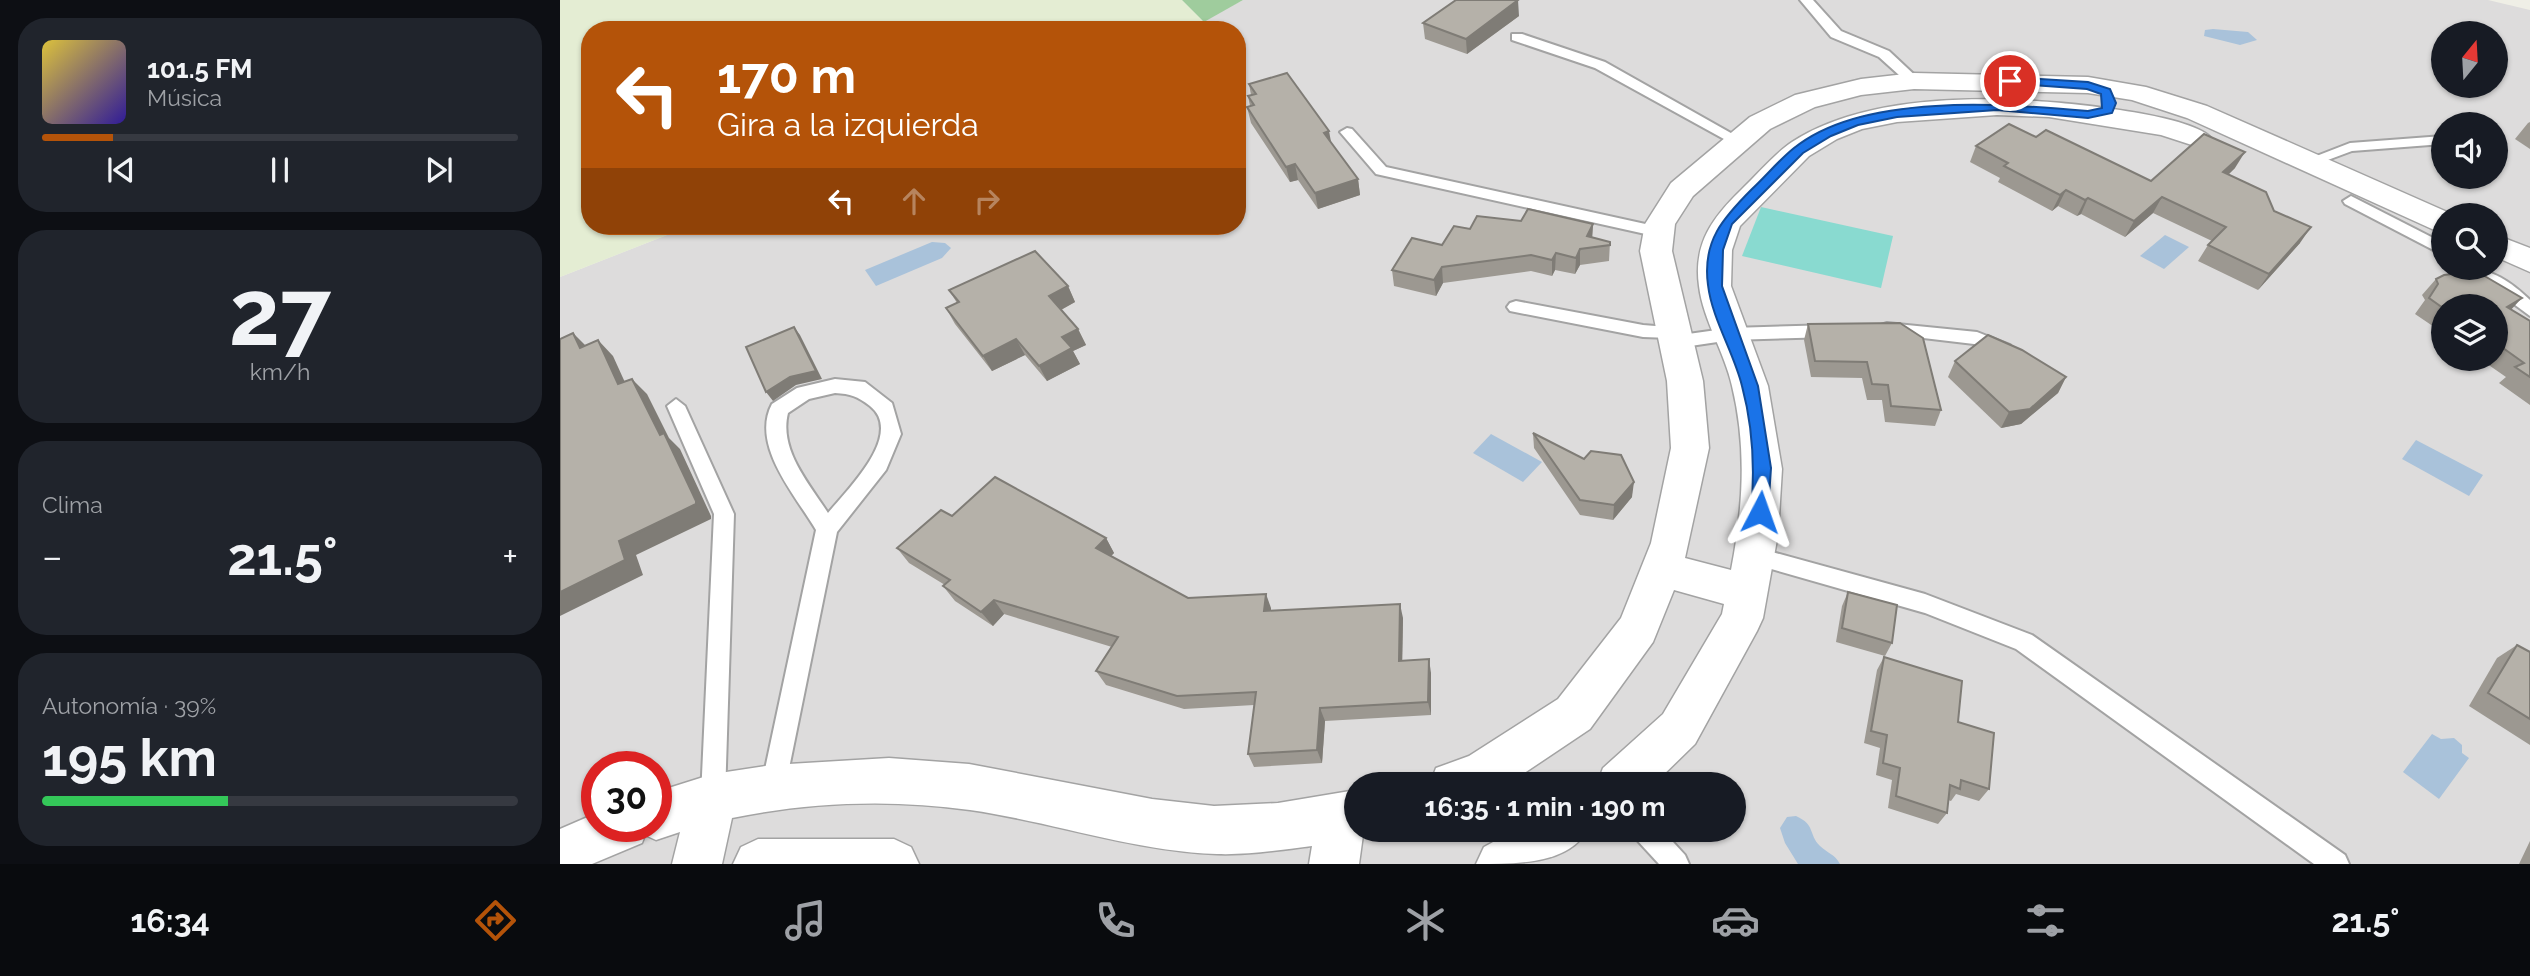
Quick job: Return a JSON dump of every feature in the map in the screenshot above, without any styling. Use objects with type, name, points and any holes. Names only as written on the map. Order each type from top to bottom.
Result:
[{"type":"street","points":[[1914,81],[1929,111]]},
{"type":"street","points":[[1486,772],[1574,715],[1638,629],[1671,543],[1690,448],[1685,381],[1656,251],[1667,217],[1682,191],[1749,132],[1805,101],[1861,87],[1914,81],[2010,81],[2088,100],[2168,128],[2313,171],[2431,217]]},
{"type":"street","points":[[1633,772],[1679,729],[1742,618],[1750,574],[1763,468],[1750,386],[1715,286],[1716,250],[1726,222],[1799,150],[1827,133],[1855,122],[1929,111],[2088,100]]},
{"type":"street","points":[[1749,132],[1799,150]]},
{"type":"street","points":[[2313,171],[2351,201]]},
{"type":"street","points":[[1667,217],[1726,222]]},
{"type":"street","points":[[2508,251],[2530,261]]},
{"type":"street","points":[[1661,569],[1750,574]]},
{"type":"street","points":[[672,811],[713,797],[846,778],[969,787],[1136,821],[1216,830],[1344,832]]},
{"type":"street","points":[[697,864],[713,797]]},
{"type":"street","points":[[560,853],[586,842]]},
{"type":"street","points":[[1501,864],[1541,842]]},
{"type":"street","points":[[758,864],[894,864]]},
{"type":"lane","points":[[1806,0],[1836,34],[1884,54],[1914,81]]},
{"type":"lane","points":[[1517,37],[1600,65],[1749,132]]},
{"type":"lane","points":[[1347,132],[1381,171],[1667,217]]},
{"type":"lane","points":[[2313,171],[2350,147],[2431,141]]},
{"type":"lane","points":[[2351,201],[2431,244]]},
{"type":"lane","points":[[2491,280],[2530,310]]},
{"type":"lane","points":[[1516,307],[1675,337],[1859,330],[1950,332],[1978,338],[2022,359]]},
{"type":"lane","points":[[773,788],[827,529],[878,465],[891,433],[885,408],[858,387],[835,386],[804,393],[779,409],[774,431],[785,462],[827,529]]},
{"type":"lane","points":[[676,406],[724,514],[713,797]]},
{"type":"lane","points":[[1750,574],[1942,609],[2024,642],[2336,864]]},
{"type":"lane","points":[[1656,842],[1676,864]]},
{"type":"shaded area","points":[[1243,0],[2488,0],[2530,10],[2530,864],[560,864],[560,277],[667,235],[1246,235],[1246,21],[1201,21]]},
{"type":"shaded area","points":[[2205,30],[2248,32],[2257,40],[2240,45],[2204,36]]},
{"type":"shaded area","points":[[1761,207],[1893,236],[1881,288],[1742,256]]},
{"type":"shaded area","points":[[2165,235],[2189,247],[2164,269],[2140,256]]},
{"type":"shaded area","points":[[932,242],[945,243],[951,248],[942,258],[876,286],[865,270]]},
{"type":"shaded area","points":[[1491,434],[1542,462],[1523,482],[1473,453]]},
{"type":"shaded area","points":[[2416,440],[2483,475],[2469,496],[2402,459]]},
{"type":"shaded area","points":[[2432,734],[2441,739],[2454,738],[2462,745],[2462,753],[2469,758],[2439,799],[2403,772]]},
{"type":"shaded area","points":[[1796,816],[1809,826],[1816,842],[1840,864],[1798,864],[1785,843],[1780,828],[1787,817]]},
{"type":"green space","points":[[560,0],[1182,0],[1203,21],[581,21],[581,235],[667,235],[560,277]]},
{"type":"green space","points":[[1182,0],[1243,0],[1206,21]]},
{"type":"building","points":[[1456,0],[1518,0],[1466,39],[1423,23]]},
{"type":"building","points":[[1287,73],[1329,131],[1324,133],[1358,179],[1315,193],[1295,164],[1286,167],[1247,107],[1254,105],[1248,96],[1256,94],[1249,84]]},
{"type":"building","points":[[2009,124],[2036,137],[2046,130],[2151,181],[2204,134],[2245,152],[2223,172],[2266,192],[2274,211],[2311,227],[2269,274],[2208,245],[2226,227],[2162,197],[2134,221],[2066,190],[2060,195],[2004,166],[2008,163],[1976,146]]},
{"type":"building","points":[[1528,209],[1593,224],[1587,236],[1610,242],[1610,245],[1580,249],[1576,258],[1556,253],[1552,260],[1531,255],[1442,267],[1434,280],[1392,270],[1412,238],[1442,245],[1454,226],[1470,229],[1477,216],[1521,221]]},
{"type":"building","points":[[1035,251],[1068,286],[1049,296],[1078,329],[1062,337],[1072,348],[1039,366],[1016,339],[983,356],[946,308],[959,302],[949,290]]},
{"type":"building","points":[[2436,280],[2491,280],[2522,298],[2508,306],[2508,294],[2432,294],[2438,284]]},
{"type":"building","points":[[2508,308],[2530,321],[2530,377],[2515,367],[2524,363],[2508,352]]},
{"type":"building","points":[[1900,323],[1923,338],[1941,410],[1891,406],[1888,385],[1872,384],[1867,362],[1815,361],[1808,324]]},
{"type":"building","points":[[794,327],[816,371],[790,377],[766,392],[746,347]]},
{"type":"building","points":[[573,333],[580,348],[598,340],[618,384],[632,379],[660,435],[664,433],[696,504],[619,541],[625,560],[560,592],[560,339]]},
{"type":"building","points":[[1988,335],[2022,350],[2066,377],[2030,409],[2009,412],[1955,361]]},
{"type":"building","points":[[1533,433],[1584,459],[1591,451],[1621,455],[1634,482],[1614,505],[1580,500]]},
{"type":"building","points":[[995,477],[1106,538],[1096,548],[1188,598],[1266,594],[1264,611],[1400,604],[1399,661],[1429,659],[1428,702],[1320,708],[1317,750],[1248,754],[1256,692],[1177,696],[1096,671],[1118,637],[994,600],[981,612],[943,586],[950,580],[897,548],[941,510],[952,516]]},
{"type":"building","points":[[1848,592],[1897,605],[1892,643],[1842,628]]},
{"type":"building","points":[[2517,645],[2530,652],[2530,719],[2488,693]]},
{"type":"building","points":[[1884,657],[1962,681],[1958,722],[1994,733],[1989,789],[1961,780],[1960,789],[1950,785],[1947,813],[1896,796],[1900,768],[1883,763],[1887,735],[1871,731]]},
{"type":"route","points":[[1760,512],[1763,468],[1750,386],[1715,286],[1716,250],[1726,222],[1799,150],[1827,133],[1855,122],[1897,114],[1997,107],[2088,115],[2108,110],[2110,103],[2106,92],[2088,85],[2010,81]]}]
